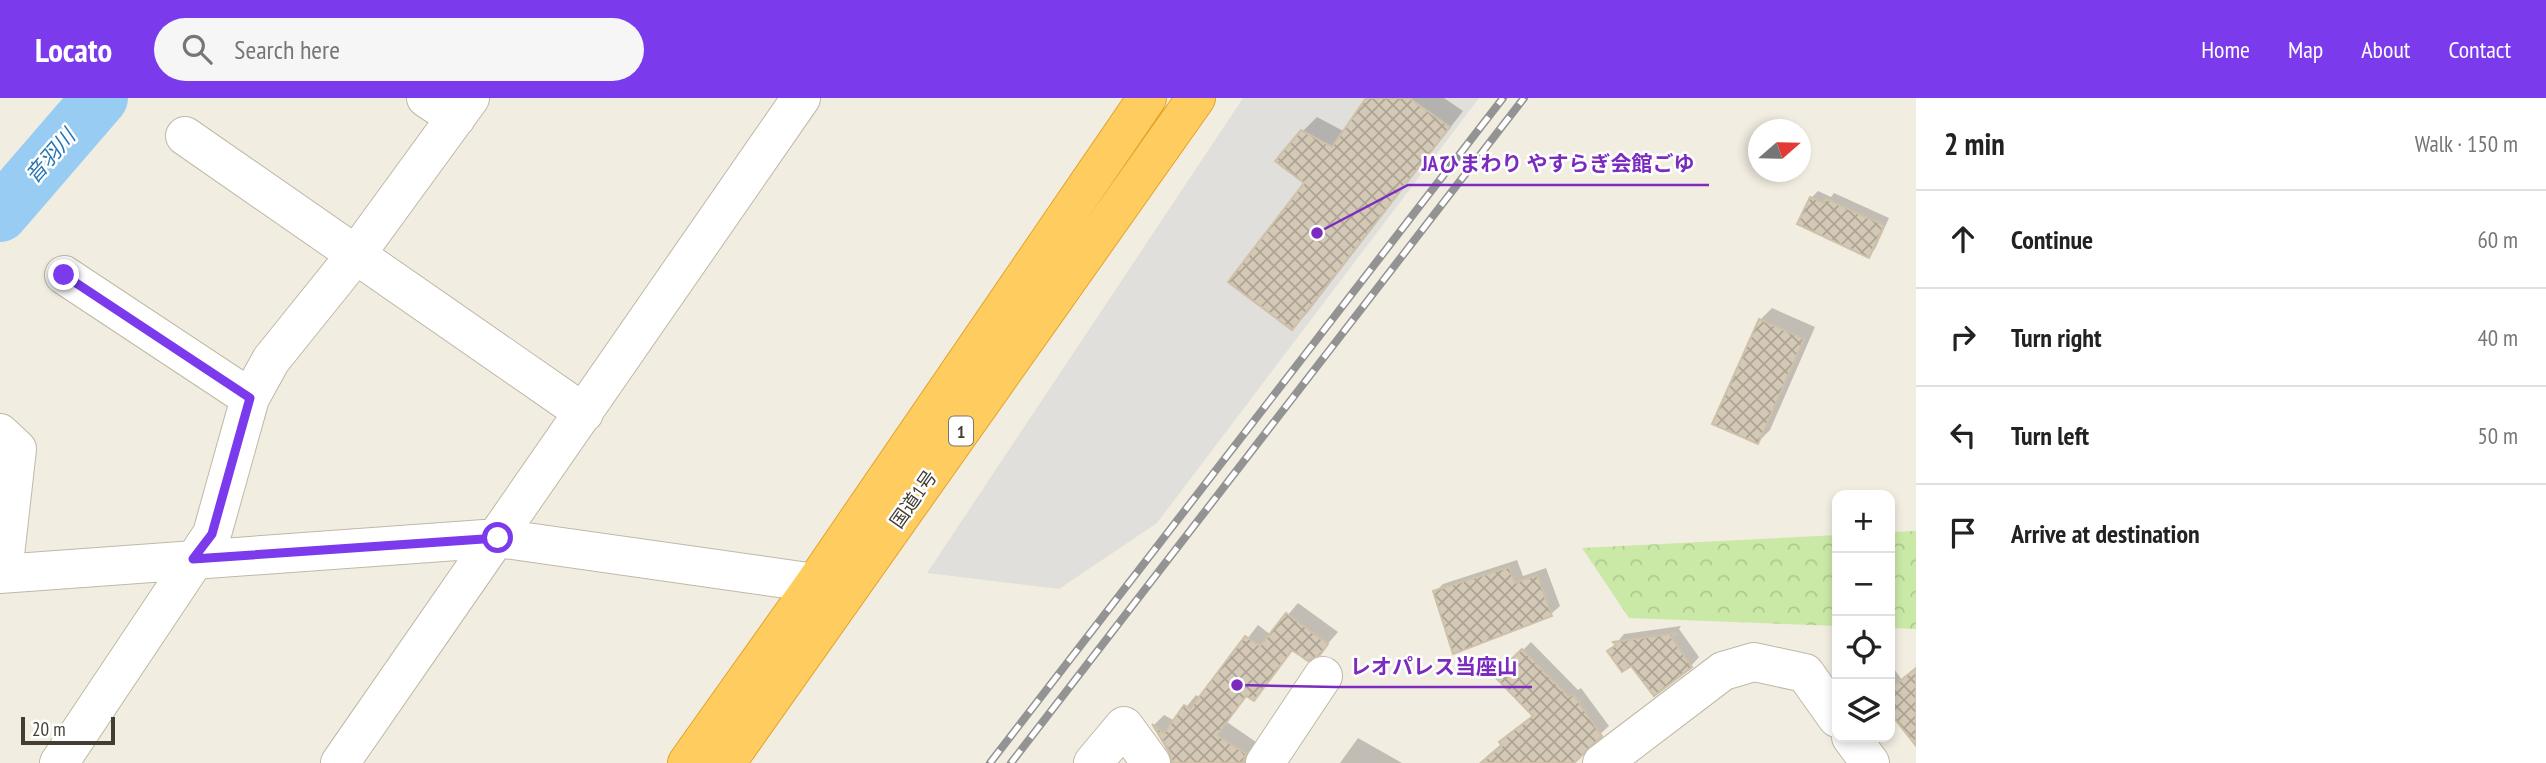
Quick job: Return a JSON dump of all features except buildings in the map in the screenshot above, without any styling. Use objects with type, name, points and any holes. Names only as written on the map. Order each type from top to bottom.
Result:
[{"type":"highway","name":"国道1号","points":[[687,763],[815,583],[1147,98]]},
{"type":"highway","name":"国道1号","points":[[726,763],[1196,98]]},
{"type":"street","points":[[340,763],[800,98]]},
{"type":"street","points":[[59,763],[212,534],[250,398],[271,360],[357,253],[451,105]]},
{"type":"street","points":[[185,136],[584,413]]},
{"type":"street","points":[[64,275],[250,398]]},
{"type":"street","points":[[0,433],[17,449],[1,573],[498,538],[815,583]]},
{"type":"street","points":[[1602,763],[1723,671],[1754,662],[1805,673],[1832,711]]},
{"type":"street","points":[[1265,763],[1323,676]]},
{"type":"street","points":[[1093,763],[1124,726],[1151,763]]},
{"type":"green space","points":[[1916,531],[1916,629],[1895,628],[1895,532]]},
{"type":"green space","points":[[1832,535],[1832,626],[1629,618],[1582,548]]},
{"type":"shaded area","points":[[1243,98],[1479,98],[1157,523],[1059,589],[927,573]]},
{"type":"waterway","name":"音羽川","points":[[0,214],[100,98]]},
{"type":"railway","points":[[990,763],[1503,98]]},
{"type":"railway","points":[[1011,763],[1524,98]]},
{"type":"place","name":"JAひまわり やすらぎ会館ごゆ","points":[[1317,233]]},
{"type":"place","name":"レオパレス当座山","points":[[1237,685]]},
{"type":"route","points":[[64,275],[250,398],[212,534],[193,559],[498,538]]}]
